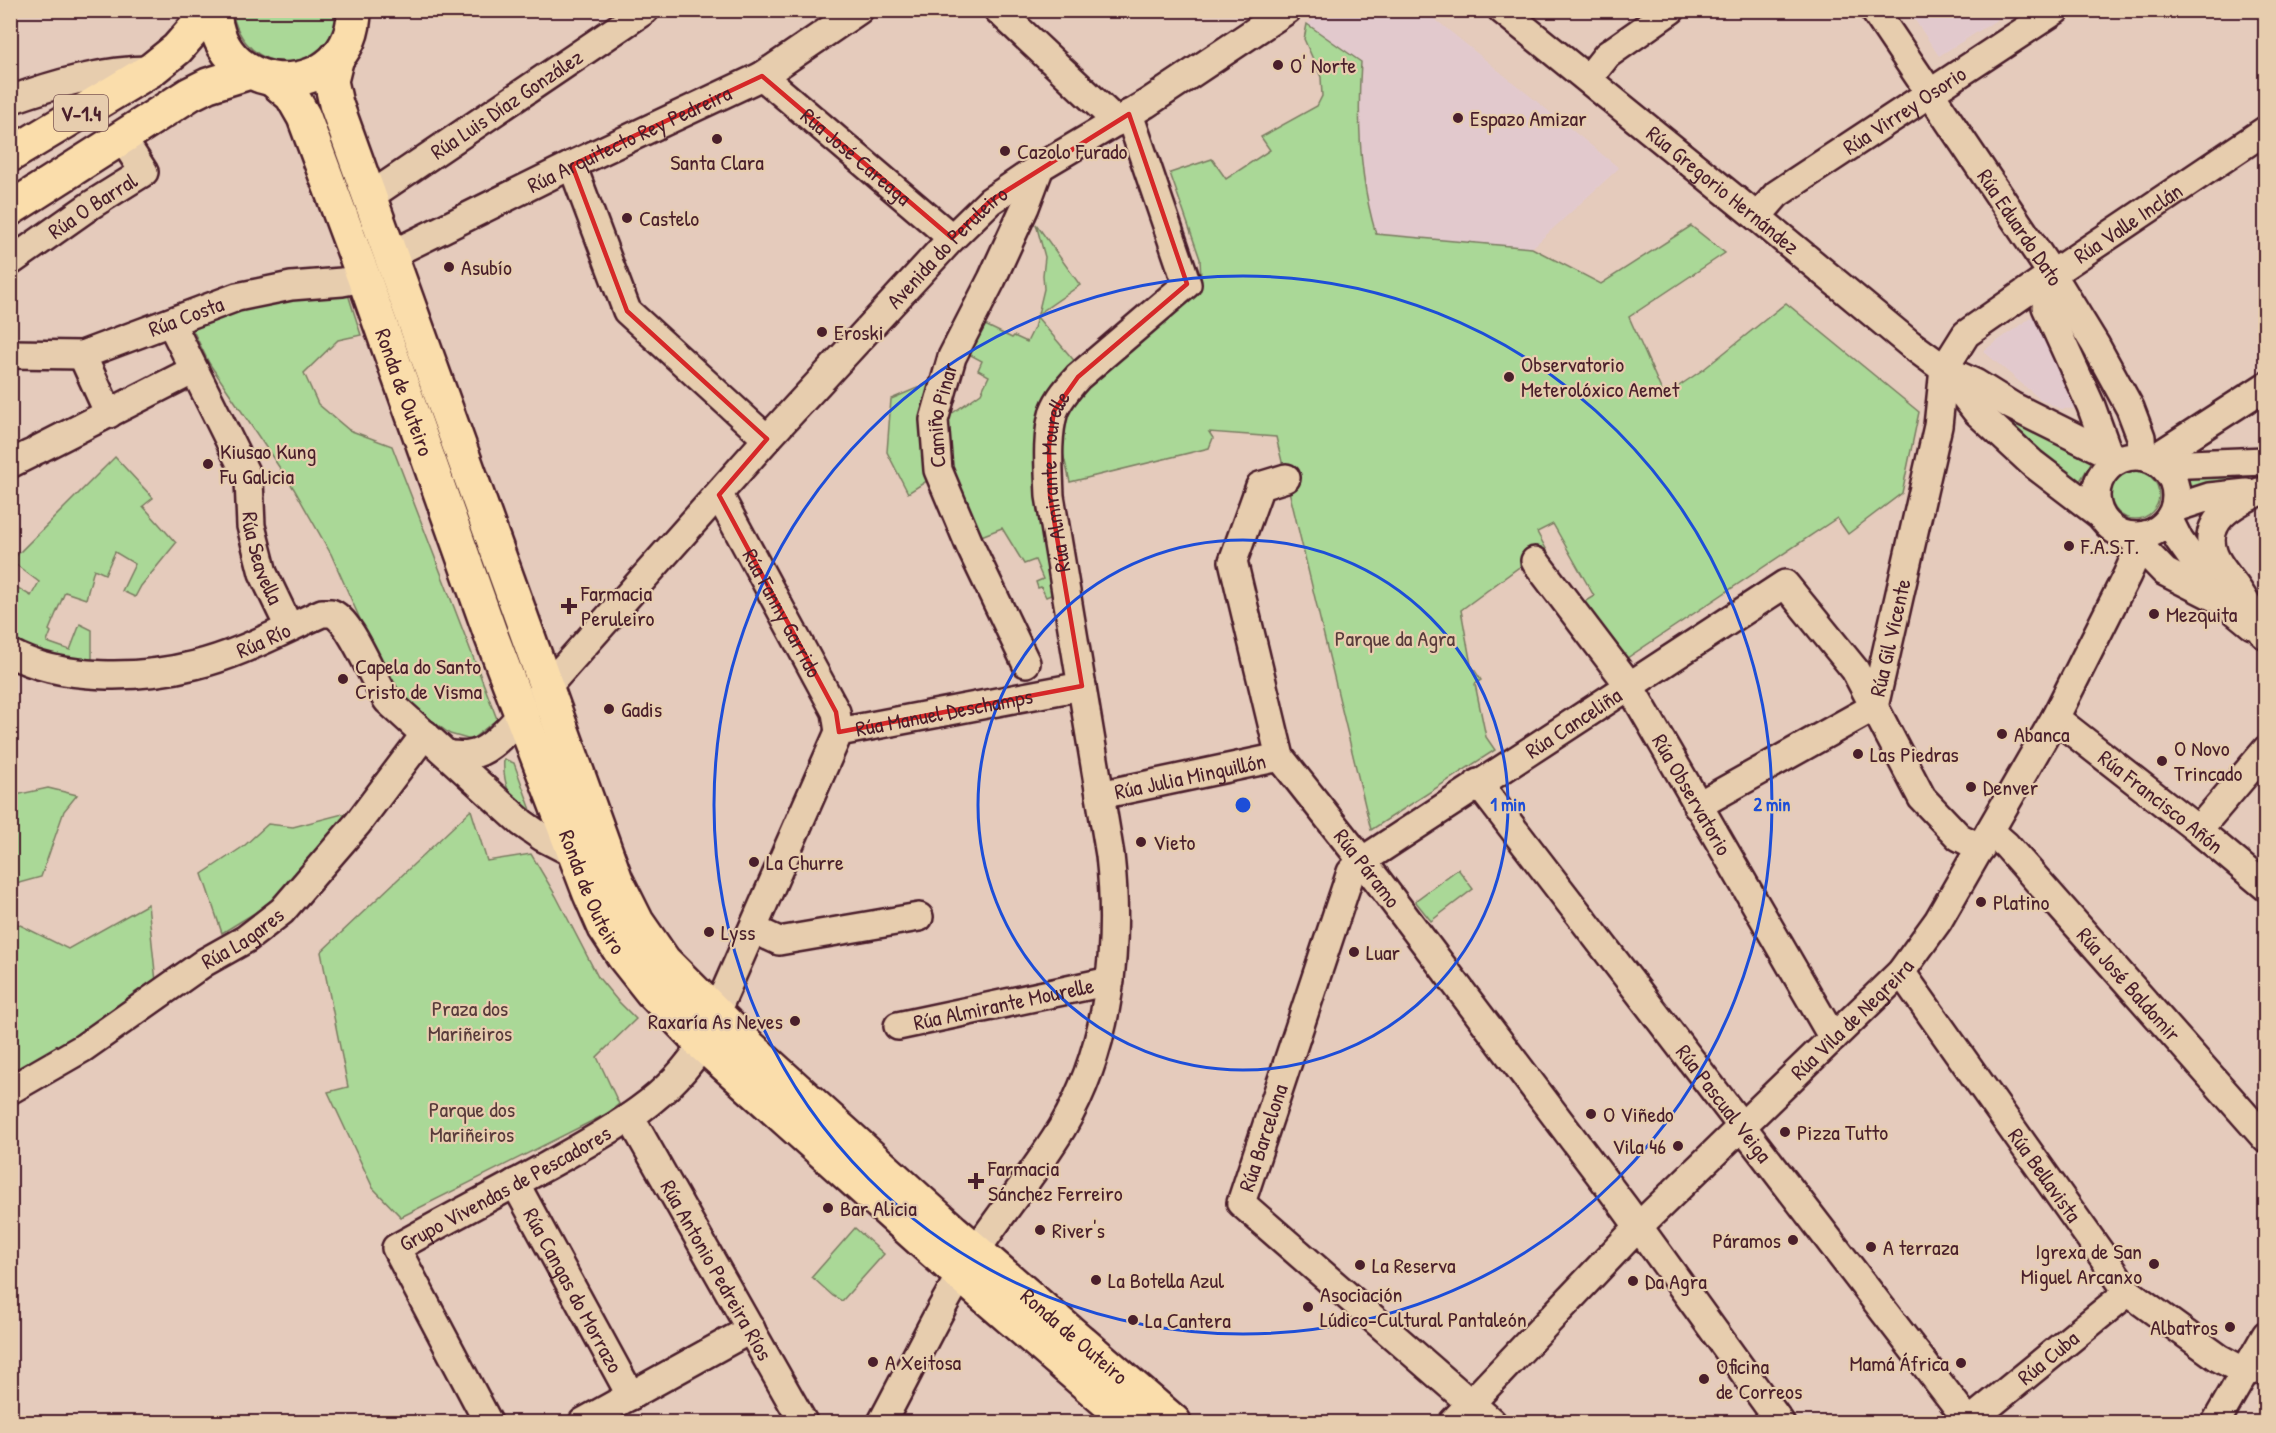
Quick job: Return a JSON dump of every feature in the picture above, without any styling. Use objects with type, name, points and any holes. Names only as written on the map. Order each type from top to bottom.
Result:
[{"type":"main road","name":"V-1.4","points":[[10,156],[151,70],[177,50],[212,10]]},
{"type":"main road","name":"Ronda de Outeiro","points":[[212,10],[219,38],[227,52],[237,63],[292,96],[300,107],[364,278],[491,635],[574,854],[605,928],[624,957],[651,991],[702,1044],[968,1263],[1174,1422]]},
{"type":"main road","name":"Ronda de Outeiro","points":[[354,10],[349,37],[337,57],[331,81],[332,93],[616,880],[637,922],[664,961],[1130,1422]]},
{"type":"main road","name":"Ronda de Outeiro","points":[[262,76],[287,81],[314,74],[337,57]]},
{"type":"main road","name":"V-1.4","points":[[10,209],[190,94],[208,86],[262,76]]},
{"type":"street","name":"Rúa Luis Díaz González","points":[[369,197],[645,10]]},
{"type":"street","name":"Rúa Arquitecto Rey Pedreira","points":[[390,255],[572,165],[762,76],[859,10]]},
{"type":"street","points":[[998,10],[1123,118]]},
{"type":"street","name":"Avenida do Peruleiro","points":[[546,687],[767,440],[952,238],[990,201],[1040,167],[1123,118],[1287,10]]},
{"type":"street","name":"Rúa Gregorio Hernández","points":[[1502,10],[1758,217],[1910,344],[1944,369],[1975,383],[2012,406],[2137,458]]},
{"type":"street","points":[[1588,79],[1607,55],[1671,10]]},
{"type":"street","name":"Rúa Eduardo Dato","points":[[1875,10],[2052,274],[2095,344],[2130,408],[2141,437],[2137,458]]},
{"type":"street","name":"Rúa Virrey Osorio","points":[[1758,217],[1777,194],[2056,10]]},
{"type":"street","points":[[10,100],[43,88],[110,72],[151,70]]},
{"type":"street","name":"Rúa José Careaga","points":[[762,76],[952,238]]},
{"type":"street","name":"Rúa Almirante Mourelle","points":[[882,1422],[968,1263],[1056,1136],[1076,1100],[1095,1047],[1110,981],[1114,935],[1114,895],[1100,795],[1050,495],[1049,446],[1054,411],[1064,393],[1078,377],[1187,284],[1123,118]]},
{"type":"street","name":"Rúa Valle Inclán","points":[[1944,369],[1966,334],[2265,130]]},
{"type":"street","name":"Rúa O Barral","points":[[10,262],[91,205],[144,172],[122,138]]},
{"type":"street","points":[[572,165],[627,310],[767,440]]},
{"type":"street","name":"Camiño Pinar","points":[[1026,663],[970,546],[941,478],[938,470],[934,420],[952,357],[992,279],[1025,207],[1040,167]]},
{"type":"street","points":[[2052,274],[2046,307],[2091,406],[2137,458],[2175,485],[2172,514],[2178,540],[2224,602]]},
{"type":"street","name":"Rúa Costa","points":[[10,354],[82,355],[237,297],[291,286],[364,278]]},
{"type":"street","name":"Rúa Seavella","points":[[171,323],[249,480],[251,526],[263,573],[289,627]]},
{"type":"street","points":[[82,355],[109,414]]},
{"type":"street","name":"Rúa Gregorio Hernández","points":[[1944,369],[1976,411],[2032,463],[2100,515]]},
{"type":"street","name":"Rúa Gil Vicente","points":[[1697,806],[1874,707],[1938,426],[1944,369]]},
{"type":"street","points":[[26,456],[194,370]]},
{"type":"street","points":[[2265,386],[2137,458],[2108,467],[2100,477],[2096,490],[2096,502],[2100,515],[2107,525],[2118,533],[2139,540],[2165,572],[2224,602],[2265,635]]},
{"type":"street","points":[[2137,458],[2265,461]]},
{"type":"street","name":"Rúa Páramo","points":[[1286,478],[1260,486],[1233,561],[1280,757],[1362,861],[1639,1226],[1780,1422]]},
{"type":"street","points":[[2139,540],[2162,528],[2172,514],[2209,497],[2262,491]]},
{"type":"street","points":[[2262,491],[2238,501],[2223,512],[2212,530],[2211,542],[2214,555],[2223,571],[2265,635]]},
{"type":"street","name":"Rúa Fanny Garrido","points":[[719,495],[836,712],[839,732]]},
{"type":"street","name":"Rúa Vila de Negreira","points":[[1461,1413],[1639,1226],[1901,972],[1938,921],[2055,718],[2127,575],[2139,540]]},
{"type":"street","name":"Rúa Observatorio","points":[[1534,561],[1629,685],[1833,1038]]},
{"type":"street","points":[[2127,575],[2141,571],[2165,572]]},
{"type":"street","name":"Rúa José Baldomir","points":[[1785,584],[1855,670],[1922,798],[1959,837],[2006,845],[2265,1138]]},
{"type":"street","name":"Rúa Canceliña","points":[[1362,861],[1785,584]]},
{"type":"street","name":"Rúa Río","points":[[10,653],[26,662],[60,671],[97,674],[164,671],[206,662],[322,613],[331,613],[348,628],[388,701],[498,802],[542,837],[574,854]]},
{"type":"street","name":"Rúa Manuel Deschamps","points":[[715,1011],[839,732],[1082,686]]},
{"type":"street","points":[[449,755],[478,753],[522,715],[546,687]]},
{"type":"street","name":"Rúa Francisco Añón","points":[[2055,718],[2198,830],[2265,887]]},
{"type":"street","name":"Rúa Lagares","points":[[10,1090],[83,1048],[205,962],[246,939],[282,911],[358,823],[426,734]]},
{"type":"street","points":[[498,738],[493,758],[498,802]]},
{"type":"street","points":[[2198,830],[2265,750]]},
{"type":"street","name":"Rúa Julia Minguillón","points":[[1100,795],[1280,757]]},
{"type":"street","name":"Rúa Pascual Veiga","points":[[1478,783],[1969,1422]]},
{"type":"street","name":"Rúa Barcelona","points":[[1362,861],[1351,872],[1241,1203],[1461,1413],[1492,1422]]},
{"type":"street","points":[[753,929],[779,941],[919,917]]},
{"type":"street","name":"Rúa Bellavista","points":[[1901,972],[2128,1292],[2248,1377]]},
{"type":"street","name":"Rúa Almirante Mourelle","points":[[898,1026],[1110,981]]},
{"type":"street","points":[[702,1044],[715,1011]]},
{"type":"street","name":"Grupo Vivendas de Pescadores","points":[[488,1422],[396,1248],[630,1117],[691,1063],[702,1044]]},
{"type":"street","name":"Rúa Antonio Pedreira Ríos","points":[[630,1117],[803,1422]]},
{"type":"street","name":"Rúa Cangas do Morrazo","points":[[515,1183],[631,1396]]},
{"type":"street","name":"Rúa Cuba","points":[[1969,1422],[2128,1292]]},
{"type":"street","points":[[583,1422],[751,1329]]},
{"type":"street","points":[[2238,1422],[2248,1377],[2265,1335]]},
{"type":"street","points":[[2217,1422],[2248,1377]]},
{"type":"highlighted area","points":[[762,76],[952,238],[990,201],[1129,114],[1187,284],[1078,377],[1054,411],[1049,446],[1050,496],[1082,686],[839,732],[836,712],[719,495],[767,439],[627,311],[572,165]]},
{"type":"shaded area","name":"Espazo Amizar","points":[[1327,11],[1425,11],[1619,168],[1532,248],[1376,234],[1371,217],[1359,142],[1358,98],[1361,62],[1307,24]]},
{"type":"shaded area","points":[[1909,11],[2011,11],[1939,56]]},
{"type":"shaded area","points":[[2046,307],[2095,378],[2098,390],[2081,408],[2061,409],[2041,400],[1983,351]]},
{"type":"green space","points":[[341,10],[333,33],[319,49],[303,59],[286,62],[268,59],[252,49],[240,33],[232,11]]},
{"type":"green space","name":"Parque da Agra","points":[[1307,24],[1361,62],[1359,105],[1361,148],[1366,192],[1376,234],[1532,248],[1601,284],[1691,226],[1725,253],[1629,317],[1664,396],[1704,369],[1786,303],[1919,412],[1902,493],[1848,534],[1837,518],[1627,658],[1584,602],[1594,596],[1553,524],[1537,532],[1550,556],[1518,568],[1461,610],[1471,665],[1481,680],[1475,684],[1486,737],[1495,750],[1371,830],[1276,437],[1209,432],[1213,438],[1209,448],[1070,482],[1060,441],[1065,409],[1093,376],[1185,298],[1201,280],[1200,259],[1170,173],[1212,159],[1226,179],[1270,150],[1261,137],[1317,106],[1322,96],[1321,77],[1304,39]]},
{"type":"green space","points":[[1036,224],[1080,285],[1038,314],[1044,289],[1045,257]]},
{"type":"green space","points":[[348,294],[361,335],[338,340],[304,373],[318,404],[349,430],[392,446],[497,719],[471,740],[450,734],[392,691],[331,554],[294,489],[209,363],[189,322],[272,297]]},
{"type":"green space","points":[[1037,317],[1077,364],[1064,379],[1058,592],[1046,597],[1036,582],[1043,579],[1035,560],[1024,564],[1002,528],[976,538],[961,501],[946,451],[944,419],[981,393],[989,376],[978,370],[982,361],[965,352],[979,322],[1012,338],[1014,336],[1027,342]]},
{"type":"green space","points":[[932,382],[930,479],[908,493],[887,452],[891,399]]},
{"type":"green space","points":[[1971,395],[2094,458],[2080,481],[2024,442]]},
{"type":"green space","points":[[115,457],[153,498],[143,506],[176,543],[141,586],[135,597],[122,591],[135,564],[115,552],[105,574],[94,569],[86,599],[65,592],[49,630],[51,632],[47,642],[70,650],[80,624],[92,630],[92,664],[65,662],[15,642],[11,634],[10,588],[13,585],[31,596],[39,582],[11,561]]},
{"type":"green space","points":[[2135,471],[2152,478],[2159,495],[2152,512],[2135,519],[2118,512],[2111,495],[2118,478]]},
{"type":"green space","points":[[2248,472],[2249,482],[2191,489],[2187,476],[2198,478]]},
{"type":"green space","points":[[504,759],[514,763],[531,810],[527,820],[516,807],[509,792]]},
{"type":"green space","points":[[48,788],[77,795],[64,811],[41,877],[19,883],[11,880],[11,796]]},
{"type":"green space","name":"Praza dos Mariñeiros","points":[[471,810],[487,861],[531,854],[556,896],[598,977],[636,1019],[597,1057],[619,1104],[608,1113],[401,1217],[373,1188],[328,1092],[348,1087],[321,952]]},
{"type":"green space","points":[[354,811],[286,889],[253,914],[222,933],[202,874],[244,846],[268,824],[293,827]]},
{"type":"green space","points":[[1458,869],[1473,889],[1431,921],[1415,901]]},
{"type":"green space","points":[[148,904],[156,982],[110,1016],[10,1079],[10,920],[68,949]]},
{"type":"green space","points":[[855,1228],[884,1254],[842,1301],[812,1277]]},
{"type":"place","name":"O' Norte","points":[[1278,65]]},
{"type":"place","name":"Espazo Amizar","points":[[1458,118]]},
{"type":"place","name":"Santa Clara","points":[[717,139]]},
{"type":"place","name":"Cazolo Furado","points":[[1005,151]]},
{"type":"place","name":"Castelo","points":[[627,218]]},
{"type":"place","name":"Asubío","points":[[449,267]]},
{"type":"place","name":"Eroski","points":[[822,332]]},
{"type":"place","name":"Observatorio Meterolóxico Aemet","points":[[1509,377]]},
{"type":"place","name":"Kiusao Kung Fu Galicia","points":[[208,464]]},
{"type":"place","name":"F.A.S.T.","points":[[2069,546]]},
{"type":"place","name":"Farmacia Peruleiro","points":[[569,606]]},
{"type":"place","name":"Mezquita","points":[[2154,614]]},
{"type":"place","name":"Capela do Santo Cristo de Visma","points":[[343,679]]},
{"type":"place","name":"Gadis","points":[[609,709]]},
{"type":"place","name":"Abanca","points":[[2002,734]]},
{"type":"place","name":"Las Piedras","points":[[1858,754]]},
{"type":"place","name":"O Novo Trincado","points":[[2162,761]]},
{"type":"place","name":"Denver","points":[[1971,787]]},
{"type":"place","name":"Vieto","points":[[1141,842]]},
{"type":"place","name":"La Churre","points":[[754,862]]},
{"type":"place","name":"Platino","points":[[1981,902]]},
{"type":"place","name":"Lyss","points":[[709,932]]},
{"type":"place","name":"Luar","points":[[1354,952]]},
{"type":"place","name":"Raxaría As Neves","points":[[795,1021]]},
{"type":"place","name":"O Viñedo","points":[[1591,1114]]},
{"type":"place","name":"Pizza Tutto","points":[[1785,1132]]},
{"type":"place","name":"Vila 46","points":[[1678,1146]]},
{"type":"place","name":"Farmacia Sánchez Ferreiro","points":[[976,1181]]},
{"type":"place","name":"Bar Alicia","points":[[828,1208]]},
{"type":"place","name":"River's","points":[[1040,1230]]},
{"type":"place","name":"Páramos","points":[[1793,1240]]},
{"type":"place","name":"A terraza","points":[[1871,1247]]},
{"type":"place","name":"Igrexa de San Miguel Arcanxo","points":[[2154,1264]]},
{"type":"place","name":"La Reserva","points":[[1360,1265]]},
{"type":"place","name":"La Botella Azul","points":[[1096,1280]]},
{"type":"place","name":"Da Agra","points":[[1633,1281]]},
{"type":"place","name":"Asociación Lúdico-Cultural Pantaleón","points":[[1308,1307]]},
{"type":"place","name":"La Cantera","points":[[1133,1320]]},
{"type":"place","name":"Albatros","points":[[2230,1327]]},
{"type":"place","name":"A Xeitosa","points":[[873,1362]]},
{"type":"place","name":"Mamá África","points":[[1961,1363]]},
{"type":"place","name":"Oficina de Correos","points":[[1704,1379]]},
{"type":"park label","name":"Parque dos Mariñeiros","points":[[472,1122]]}]
